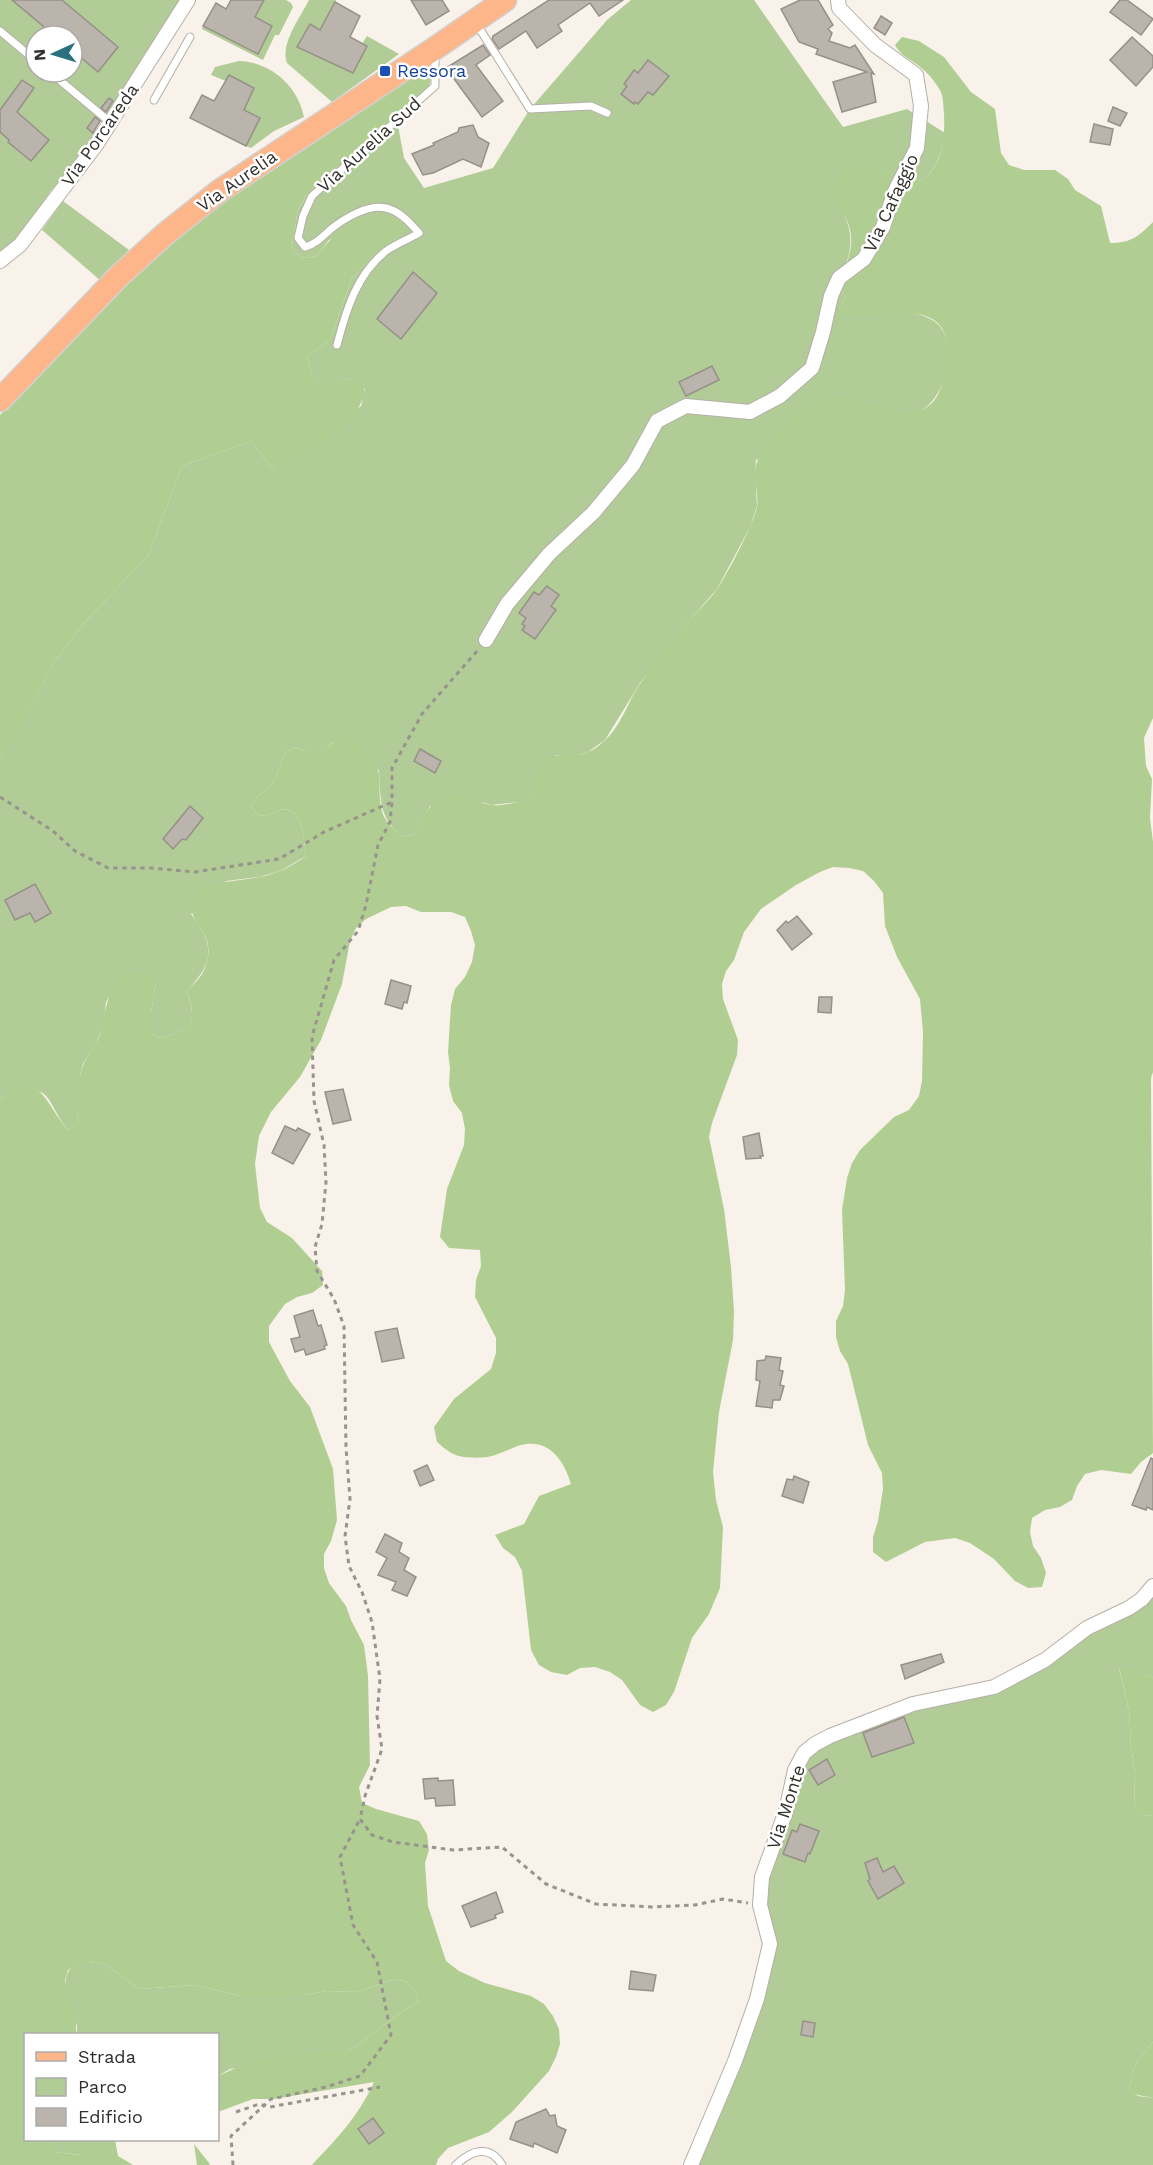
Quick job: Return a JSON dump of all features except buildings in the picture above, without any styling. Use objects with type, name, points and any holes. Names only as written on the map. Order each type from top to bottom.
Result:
[{"type":"main road","name":"Via Aurelia","points":[[0,400],[118,277],[164,235],[218,192],[434,50],[505,0]]},
{"type":"street","name":"Via Porcareda","points":[[0,261],[20,245],[111,123],[188,0]]},
{"type":"street","name":"Via Cafaggio","points":[[486,640],[507,604],[549,554],[593,513],[633,465],[657,421],[686,406],[750,412],[780,396],[812,368],[831,296],[839,278],[864,259],[883,227],[895,191],[917,148],[921,106],[916,75],[875,45],[839,8],[838,0]]},
{"type":"street","name":"Via Monte","points":[[691,2165],[735,2061],[758,1999],[770,1944],[760,1905],[762,1877],[786,1811],[795,1770],[804,1753],[815,1744],[913,1704],[994,1687],[1046,1660],[1087,1628],[1129,1608],[1142,1599],[1153,1586]]},
{"type":"lane","points":[[474,21],[530,109],[591,106],[607,113]]},
{"type":"lane","points":[[0,31],[24,51]]},
{"type":"lane","points":[[154,100],[190,37]]},
{"type":"lane","name":"Via Aurelia Sud","points":[[337,345],[344,317],[360,279],[386,251],[419,233],[405,218],[387,208],[365,209],[338,224],[314,245],[305,247],[298,238],[303,216],[312,196],[435,86],[434,50]]},
{"type":"lane","points":[[64,84],[111,123]]},
{"type":"lane","points":[[456,2165],[471,2153],[484,2151],[497,2156],[502,2165]]},
{"type":"path","points":[[233,2165],[231,2136],[271,2099],[326,2087],[360,2076],[391,2035],[377,1962],[353,1925],[340,1857],[360,1819],[365,1796],[382,1749],[377,1716],[380,1679],[372,1622],[362,1592],[349,1566],[345,1536],[350,1498],[346,1448],[344,1326],[333,1299],[316,1271],[315,1246],[322,1224],[327,1182],[324,1145],[314,1101],[312,1037],[334,960],[358,931],[374,871],[378,845],[390,822],[392,768],[422,714],[486,640]]},
{"type":"path","points":[[0,797],[53,831],[75,850],[108,868],[151,868],[195,872],[279,859],[324,832],[392,802]]},
{"type":"path","points":[[360,1819],[372,1834],[393,1842],[453,1850],[502,1847],[546,1884],[596,1904],[652,1907],[695,1905],[723,1899],[760,1905]]},
{"type":"path","points":[[236,2112],[259,2104],[270,2107],[380,2087]]},
{"type":"green space","points":[[0,0],[183,0],[104,125],[95,117],[87,128],[97,136],[50,192],[17,243],[0,257]]},
{"type":"green space","points":[[264,0],[286,0],[293,7],[279,35],[275,35],[263,60],[202,29],[203,26],[258,53],[272,26],[255,17]]},
{"type":"green space","points":[[309,0],[336,0],[323,24],[323,31],[310,24],[298,47],[352,73],[366,46],[362,44],[367,36],[399,54],[332,102],[287,63],[286,47]]},
{"type":"green space","points":[[631,0],[754,0],[843,127],[907,109],[945,133],[938,160],[927,177],[921,181],[879,169],[844,215],[850,231],[850,247],[839,278],[845,298],[839,308],[888,309],[913,313],[934,321],[942,330],[947,343],[946,373],[940,388],[932,401],[922,410],[907,414],[887,410],[756,460],[757,506],[750,527],[717,589],[640,683],[605,740],[588,752],[577,755],[556,755],[539,768],[529,801],[491,805],[481,802],[430,806],[413,835],[402,837],[389,822],[382,807],[379,770],[332,742],[324,750],[316,753],[296,747],[286,752],[273,783],[257,797],[251,806],[257,815],[267,816],[279,810],[294,813],[302,827],[306,856],[280,871],[259,877],[226,881],[191,914],[208,945],[208,953],[203,971],[187,991],[192,1010],[190,1023],[180,1031],[161,1038],[151,1034],[151,1012],[156,982],[117,981],[106,1002],[104,1024],[96,1044],[83,1064],[80,1075],[77,1124],[68,1130],[47,1097],[32,1089],[15,1090],[0,1100],[0,758],[14,740],[54,662],[85,622],[148,556],[182,466],[251,441],[273,470],[361,406],[365,389],[351,378],[317,389],[307,357],[330,340],[352,278],[404,221],[379,216],[329,240],[317,256],[304,258],[294,252],[292,246],[298,210],[317,183],[397,120],[404,158],[424,188],[493,168],[530,109],[607,20]]},
{"type":"green space","points":[[902,37],[919,41],[944,57],[971,92],[995,109],[1001,153],[1009,165],[1024,170],[1055,170],[1068,179],[1075,190],[1101,206],[1110,243],[1134,238],[1153,222],[1153,718],[1144,738],[1146,766],[1152,779],[1150,818],[1153,842],[1153,1072],[1151,1078],[1153,1453],[1131,1474],[1101,1470],[1085,1474],[1072,1500],[1060,1507],[1045,1510],[1032,1518],[1030,1532],[1033,1546],[1041,1558],[1046,1573],[1042,1587],[1028,1588],[1015,1581],[994,1559],[970,1543],[955,1538],[925,1542],[886,1562],[873,1552],[873,1537],[883,1489],[882,1473],[868,1445],[848,1364],[840,1351],[836,1337],[836,1321],[843,1306],[845,1290],[842,1210],[847,1178],[860,1150],[894,1117],[909,1110],[919,1096],[922,1081],[923,1032],[920,999],[897,957],[885,926],[883,893],[863,871],[833,867],[796,885],[761,909],[744,932],[722,984],[723,999],[738,1040],[737,1055],[709,1137],[724,1209],[734,1312],[733,1340],[719,1412],[713,1472],[716,1500],[723,1527],[720,1588],[709,1614],[692,1638],[674,1692],[666,1705],[653,1712],[640,1705],[622,1680],[610,1672],[595,1667],[580,1668],[567,1675],[551,1672],[539,1665],[531,1650],[522,1571],[515,1557],[503,1548],[495,1535],[524,1524],[539,1496],[571,1484],[565,1469],[556,1455],[544,1446],[536,1444],[514,1447],[486,1457],[456,1455],[437,1442],[434,1427],[454,1399],[491,1369],[496,1353],[496,1338],[475,1297],[476,1280],[481,1266],[480,1250],[449,1248],[440,1237],[447,1189],[464,1145],[465,1129],[462,1113],[453,1101],[449,1085],[448,1052],[451,1005],[455,989],[465,977],[472,962],[475,945],[465,917],[451,912],[421,912],[406,906],[391,907],[366,919],[356,928],[350,941],[342,984],[321,1040],[300,1077],[271,1112],[259,1136],[255,1164],[260,1208],[267,1222],[292,1238],[322,1271],[323,1285],[312,1293],[297,1297],[285,1304],[269,1326],[269,1342],[290,1381],[310,1407],[333,1469],[337,1520],[331,1541],[324,1554],[324,1568],[329,1583],[346,1606],[364,1645],[368,1676],[370,1765],[359,1787],[362,1803],[419,1821],[427,1834],[429,1850],[425,1863],[428,1906],[446,1961],[459,1971],[485,1983],[531,1996],[544,2004],[559,2029],[560,2044],[549,2071],[512,2112],[489,2132],[448,2148],[438,2159],[436,2165],[312,2165],[354,2116],[374,2082],[274,2099],[253,2099],[219,2112],[219,2076],[253,2060],[353,2049],[419,2001],[415,1991],[408,1983],[399,1979],[358,1992],[326,1991],[274,1997],[240,1996],[195,1985],[139,1989],[106,1965],[96,1962],[77,1964],[68,1970],[65,1980],[68,2002],[76,2020],[76,2033],[24,2033],[24,2141],[52,2141],[54,2152],[81,2155],[85,2141],[115,2141],[118,2156],[133,2165],[0,2165],[0,1100],[14,1090],[24,1087],[33,1088],[41,1093],[68,1130],[77,1124],[78,1084],[82,1067],[100,1035],[113,986],[119,978],[126,974],[145,973],[156,982],[151,1012],[151,1034],[161,1038],[186,1027],[192,1017],[187,991],[202,975],[208,958],[205,936],[192,912],[191,903],[195,892],[218,883],[272,874],[306,856],[302,827],[294,813],[279,810],[267,816],[257,815],[251,806],[257,797],[273,783],[286,752],[296,747],[317,753],[342,735],[355,741],[376,765],[380,779],[380,802],[383,815],[402,837],[413,835],[431,806],[443,796],[463,795],[491,805],[529,800],[536,774],[547,758],[588,752],[610,735],[657,660],[717,589],[740,549],[755,515],[757,503],[755,471],[760,455],[787,423],[807,406],[829,397],[847,398],[893,411],[908,412],[922,410],[933,402],[941,387],[947,363],[946,339],[940,326],[930,318],[916,314],[901,312],[853,314],[841,313],[839,308],[845,298],[839,278],[849,256],[851,233],[844,215],[833,198],[832,193],[836,180],[842,173],[863,167],[901,174],[921,181],[934,168],[943,142],[941,93],[927,73],[903,55],[895,45]]},
{"type":"green space","points":[[239,61],[262,66],[281,78],[296,95],[304,117],[274,131],[251,148],[246,146],[260,119],[244,110],[254,88],[229,75],[226,81],[211,75],[215,67]]},
{"type":"green space","points":[[431,65],[432,74],[429,86],[397,120],[317,183],[298,210],[292,246],[294,252],[304,258],[317,256],[338,233],[364,218],[392,217],[401,221],[409,229],[378,250],[352,278],[330,340],[307,357],[317,388],[351,378],[363,383],[365,394],[351,423],[273,470],[251,441],[182,466],[148,556],[85,622],[54,662],[14,741],[0,758],[0,415],[124,288],[203,218],[287,158]]},
{"type":"green space","points":[[63,201],[129,250],[101,281],[42,230]]},
{"type":"green space","points":[[1153,1588],[1153,1678],[1119,1668],[1129,1711],[1135,1774],[1134,1809],[1143,1816],[1153,1815],[1153,2042],[1135,2065],[1129,2090],[1138,2096],[1153,2098],[1153,2165],[692,2165],[772,1944],[762,1905],[791,1790],[815,1747],[914,1710],[997,1691]]},
{"type":"green space","points":[[1119,1667],[1153,1678],[1153,1815],[1143,1816],[1134,1810],[1135,1774],[1129,1711]]},
{"type":"green space","points":[[96,1962],[106,1965],[139,1989],[195,1985],[240,1996],[305,1995],[326,1991],[358,1992],[399,1979],[408,1983],[415,1991],[419,2001],[353,2049],[230,2069],[219,2075],[219,2033],[76,2033],[76,2023],[67,2000],[65,1985],[68,1972],[72,1967],[81,1963]]},
{"type":"green space","points":[[1153,2042],[1153,2098],[1133,2094],[1129,2090],[1135,2065]]},
{"type":"green space","points":[[52,2141],[85,2141],[82,2155],[53,2152]]},
{"type":"green space","points":[[194,2144],[209,2163],[210,2165],[197,2165]]},
{"type":"place","name":"Ressora","points":[[385,71]]}]
